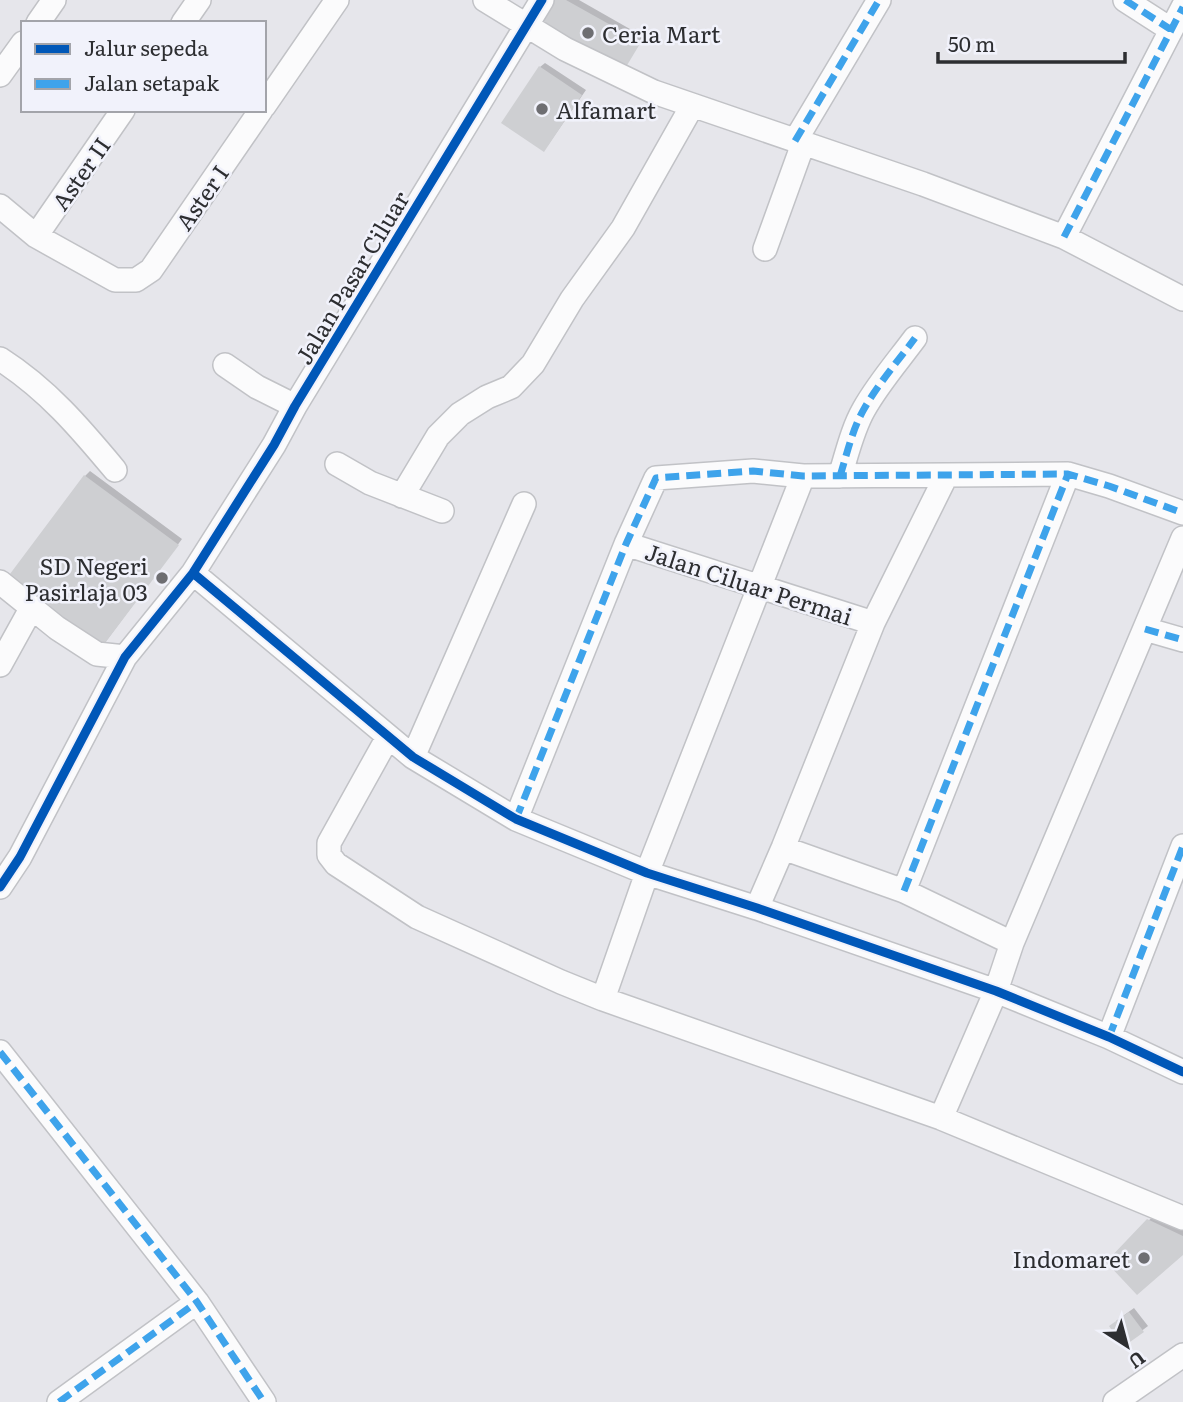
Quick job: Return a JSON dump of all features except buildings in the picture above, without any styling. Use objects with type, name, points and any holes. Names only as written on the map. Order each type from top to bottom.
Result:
[{"type":"street","points":[[38,21],[54,0]]},
{"type":"street","points":[[184,21],[199,0]]},
{"type":"street","points":[[266,103],[338,0]]},
{"type":"street","points":[[485,0],[565,48],[653,92],[923,184],[1064,237],[1183,299]]},
{"type":"street","name":"Jalan Pasar Ciluar","points":[[0,887],[20,857],[125,657],[193,573],[274,445],[295,405],[542,0]]},
{"type":"street","points":[[765,249],[799,143],[879,0]]},
{"type":"street","points":[[1125,0],[1170,29]]},
{"type":"street","points":[[1064,237],[1183,7]]},
{"type":"street","points":[[0,75],[21,46]]},
{"type":"street","points":[[402,496],[438,436],[460,414],[487,397],[511,387],[533,364],[572,299],[623,228],[692,106]]},
{"type":"street","name":"Aster II","points":[[36,236],[122,112]]},
{"type":"street","name":"Aster I","points":[[36,236],[115,280],[136,279],[151,270],[260,112]]},
{"type":"street","points":[[0,206],[36,236]]},
{"type":"street","points":[[840,476],[854,429],[863,410],[915,338]]},
{"type":"street","points":[[0,359],[23,374],[61,407],[115,470]]},
{"type":"street","points":[[225,365],[257,387],[295,405]]},
{"type":"street","points":[[337,464],[370,483],[442,511]]},
{"type":"street","points":[[516,819],[626,544],[656,478],[753,471],[803,476],[1068,474],[1109,485],[1183,513]]},
{"type":"street","points":[[904,891],[1068,474]]},
{"type":"street","points":[[603,999],[648,873],[803,476]]},
{"type":"street","points":[[757,908],[873,623],[946,476]]},
{"type":"street","points":[[413,757],[524,504]]},
{"type":"street","points":[[941,1118],[1183,538]]},
{"type":"street","name":"Jalan Ciluar Permai","points":[[626,544],[873,623]]},
{"type":"street","points":[[193,573],[413,757],[516,819],[648,873],[996,990],[1109,1037],[1183,1072]]},
{"type":"street","points":[[0,582],[57,628],[97,654],[125,657]]},
{"type":"street","points":[[0,665],[32,607]]},
{"type":"street","points":[[1145,629],[1183,640]]},
{"type":"street","points":[[388,737],[329,844],[329,855],[335,864],[417,917],[603,999],[941,1118],[1183,1218]]},
{"type":"street","points":[[1109,1037],[1183,846]]},
{"type":"street","points":[[783,848],[904,891],[1012,943]]},
{"type":"street","points":[[0,1052],[197,1302],[264,1402]]},
{"type":"street","points":[[59,1402],[197,1302]]},
{"type":"street","points":[[1115,1402],[1183,1355]]},
{"type":"marked path","points":[[795,141],[879,0]]},
{"type":"marked path","points":[[1125,0],[1170,29]]},
{"type":"marked path","points":[[1064,237],[1183,7]]},
{"type":"marked path","points":[[840,476],[864,409],[915,338]]},
{"type":"marked path","points":[[516,819],[626,544],[656,478],[753,471],[803,476],[1068,474],[1183,513]]},
{"type":"marked path","points":[[904,891],[1068,474]]},
{"type":"marked path","points":[[1145,629],[1183,640]]},
{"type":"marked path","points":[[1109,1037],[1183,846]]},
{"type":"marked path","points":[[0,1052],[197,1302],[264,1402]]},
{"type":"marked path","points":[[59,1402],[197,1302]]},
{"type":"cycle path","points":[[0,887],[20,857],[125,657],[193,573],[274,445],[295,406],[542,0]]},
{"type":"cycle path","points":[[193,573],[413,757],[516,819],[647,873],[996,991],[1109,1037],[1183,1072]]},
{"type":"place","name":"Ceria Mart","points":[[588,33]]},
{"type":"place","name":"Alfamart","points":[[542,109]]},
{"type":"place","name":"SD Negeri Pasirlaja 03","points":[[162,578]]},
{"type":"place","name":"Indomaret","points":[[1144,1258]]}]
